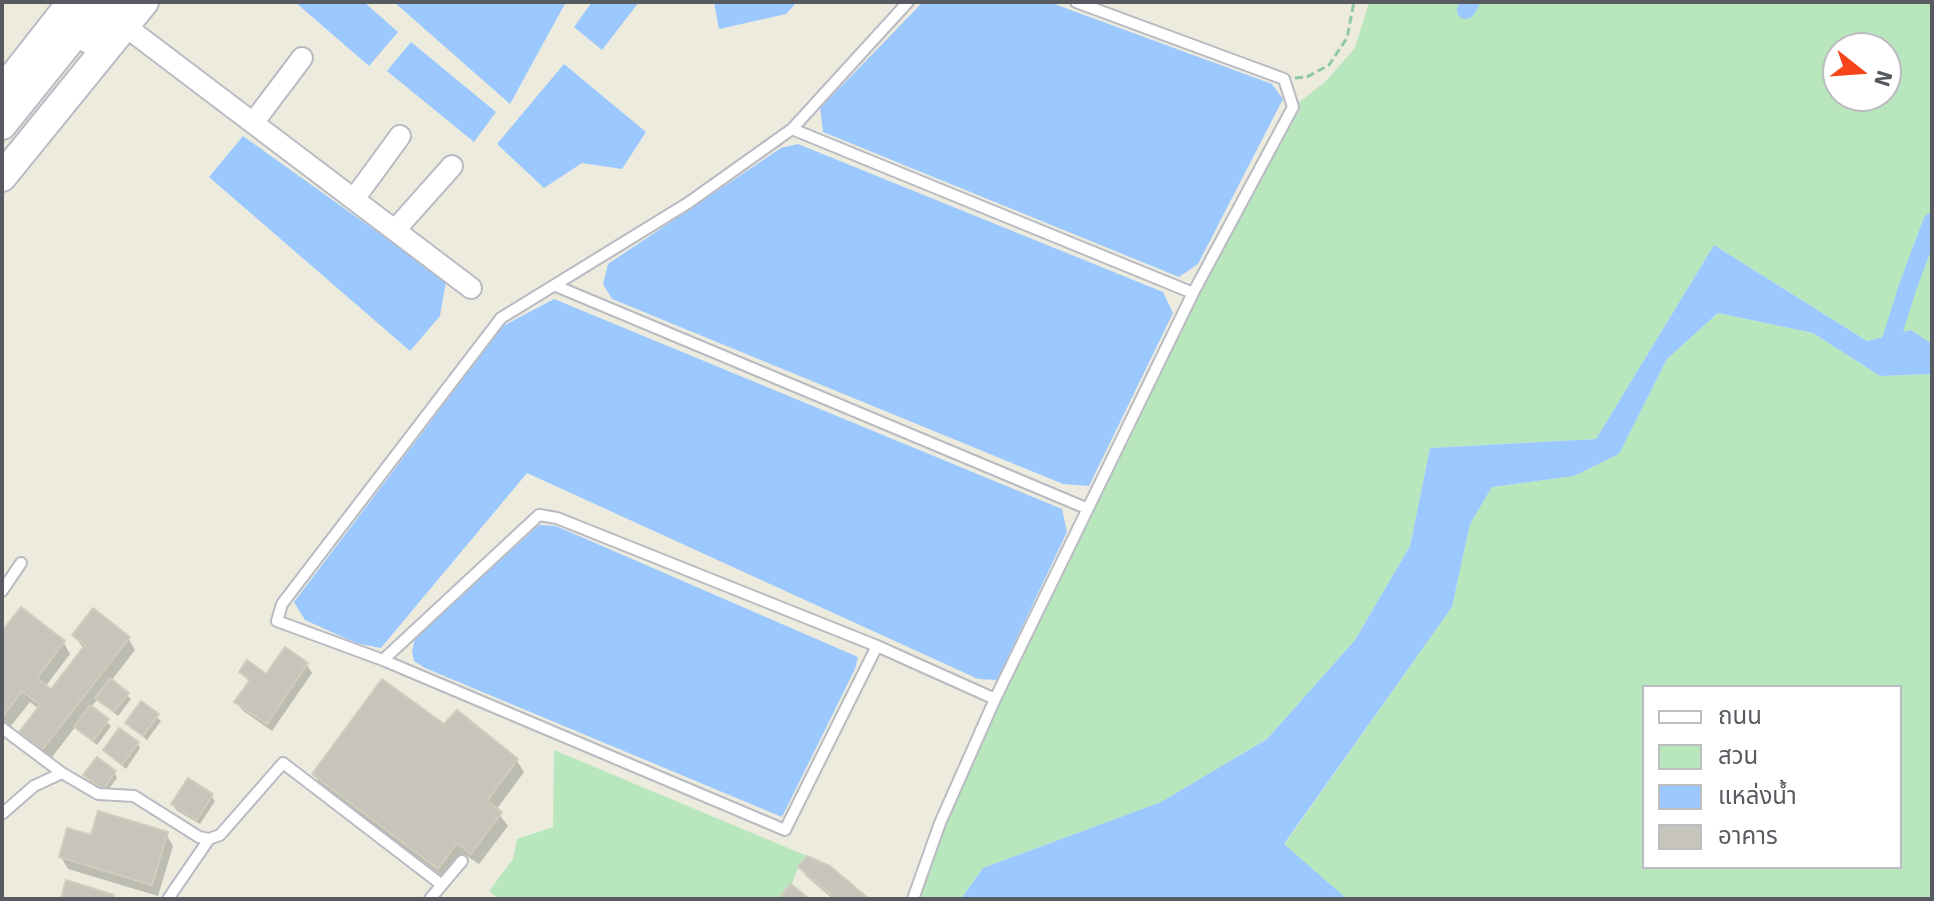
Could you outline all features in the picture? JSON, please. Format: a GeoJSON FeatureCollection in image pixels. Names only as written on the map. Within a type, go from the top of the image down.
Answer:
{"type":"FeatureCollection","features":[{"type":"Feature","properties":{"kind":"main road"},"geometry":{"type":"LineString","coordinates":[[2,91],[72,2]]}},
{"type":"Feature","properties":{"kind":"main road"},"geometry":{"type":"LineString","coordinates":[[2,125],[101,2]]}},
{"type":"Feature","properties":{"kind":"main road"},"geometry":{"type":"LineString","coordinates":[[2,151],[122,14],[144,2]]}},
{"type":"Feature","properties":{"kind":"main road"},"geometry":{"type":"LineString","coordinates":[[2,177],[122,14]]}},
{"type":"Feature","properties":{"kind":"street"},"geometry":{"type":"LineString","coordinates":[[122,14],[253,123],[471,288]]}},
{"type":"Feature","properties":{"kind":"street"},"geometry":{"type":"LineString","coordinates":[[253,123],[302,58]]}},
{"type":"Feature","properties":{"kind":"street"},"geometry":{"type":"LineString","coordinates":[[354,199],[400,136]]}},
{"type":"Feature","properties":{"kind":"street"},"geometry":{"type":"LineString","coordinates":[[395,230],[452,166]]}},
{"type":"Feature","properties":{"kind":"lane"},"geometry":{"type":"LineString","coordinates":[[877,646],[785,830],[383,660],[277,621],[282,604],[501,318],[688,203],[792,129],[908,2]]}},
{"type":"Feature","properties":{"kind":"lane"},"geometry":{"type":"LineString","coordinates":[[913,899],[940,823],[1086,508],[1193,293],[1293,107],[1284,79],[1076,2]]}},
{"type":"Feature","properties":{"kind":"lane"},"geometry":{"type":"LineString","coordinates":[[792,129],[1193,293]]}},
{"type":"Feature","properties":{"kind":"lane"},"geometry":{"type":"LineString","coordinates":[[556,286],[1086,508]]}},
{"type":"Feature","properties":{"kind":"lane"},"geometry":{"type":"LineString","coordinates":[[383,660],[539,515],[557,518],[877,646],[995,699]]}},
{"type":"Feature","properties":{"kind":"lane"},"geometry":{"type":"LineString","coordinates":[[2,591],[21,563]]}},
{"type":"Feature","properties":{"kind":"lane"},"geometry":{"type":"LineString","coordinates":[[2,728],[62,773],[98,794],[134,796],[199,837],[209,839],[220,835],[283,763],[442,885]]}},
{"type":"Feature","properties":{"kind":"lane"},"geometry":{"type":"LineString","coordinates":[[2,814],[34,786],[62,773]]}},
{"type":"Feature","properties":{"kind":"lane"},"geometry":{"type":"LineString","coordinates":[[168,899],[209,839]]}},
{"type":"Feature","properties":{"kind":"lane"},"geometry":{"type":"LineString","coordinates":[[430,899],[462,861]]}},
{"type":"Feature","properties":{"kind":"path"},"geometry":{"type":"LineString","coordinates":[[1284,79],[1307,77],[1329,65],[1347,38],[1354,2]]}},
{"type":"Feature","properties":{"kind":"green space"},"geometry":{"type":"Polygon","coordinates":[[[1369,2],[1932,2],[1932,344],[1911,330],[1867,341],[1714,245],[1596,439],[1430,448],[1410,546],[1355,640],[1267,739],[1161,802],[983,868],[961,899],[913,899],[940,823],[1086,508],[1293,107],[1325,82],[1355,48],[1369,2]]]}},
{"type":"Feature","properties":{"kind":"green space"},"geometry":{"type":"Polygon","coordinates":[[[1718,313],[1813,333],[1880,376],[1932,374],[1932,899],[1347,899],[1284,845],[1452,607],[1470,524],[1492,487],[1574,476],[1619,454],[1667,359],[1718,313]]]}},
{"type":"Feature","properties":{"kind":"green space"},"geometry":{"type":"Polygon","coordinates":[[[554,750],[807,856],[798,867],[792,884],[809,899],[498,899],[489,891],[513,859],[517,839],[553,827],[554,750]]]}},
{"type":"Feature","properties":{"kind":"water"},"geometry":{"type":"Polygon","coordinates":[[[295,2],[364,2],[398,32],[369,66],[295,2]]]}},
{"type":"Feature","properties":{"kind":"water"},"geometry":{"type":"Polygon","coordinates":[[[394,2],[566,2],[510,104],[394,2]]]}},
{"type":"Feature","properties":{"kind":"water"},"geometry":{"type":"Polygon","coordinates":[[[592,2],[639,2],[602,50],[574,27],[592,2]]]}},
{"type":"Feature","properties":{"kind":"water"},"geometry":{"type":"Polygon","coordinates":[[[714,2],[797,2],[786,14],[719,29],[714,2]]]}},
{"type":"Feature","properties":{"kind":"water"},"geometry":{"type":"Polygon","coordinates":[[[923,2],[1049,2],[1272,84],[1283,99],[1198,264],[1179,277],[823,132],[820,108],[923,2]]]}},
{"type":"Feature","properties":{"kind":"water"},"geometry":{"type":"Polygon","coordinates":[[[411,42],[496,112],[474,142],[387,71],[411,42]]]}},
{"type":"Feature","properties":{"kind":"water"},"geometry":{"type":"Polygon","coordinates":[[[564,64],[646,132],[622,169],[582,163],[544,188],[497,144],[564,64]]]}},
{"type":"Feature","properties":{"kind":"water"},"geometry":{"type":"Polygon","coordinates":[[[243,136],[446,281],[440,316],[410,351],[209,177],[243,136]]]}},
{"type":"Feature","properties":{"kind":"water"},"geometry":{"type":"Polygon","coordinates":[[[798,144],[1163,292],[1173,313],[1089,486],[1063,484],[612,299],[603,284],[608,264],[781,148],[798,144]]]}},
{"type":"Feature","properties":{"kind":"water"},"geometry":{"type":"Polygon","coordinates":[[[1714,245],[1867,341],[1911,330],[1932,344],[1932,374],[1880,376],[1813,333],[1718,313],[1667,359],[1619,454],[1574,476],[1492,487],[1470,524],[1452,607],[1284,844],[1347,899],[961,899],[983,868],[1161,802],[1267,739],[1355,640],[1410,546],[1430,448],[1596,439],[1714,245]]]}},
{"type":"Feature","properties":{"kind":"water"},"geometry":{"type":"Polygon","coordinates":[[[554,299],[1062,509],[1067,532],[997,680],[978,679],[527,473],[381,648],[356,643],[305,620],[294,602],[503,326],[554,299]]]}},
{"type":"Feature","properties":{"kind":"water"},"geometry":{"type":"Polygon","coordinates":[[[539,525],[556,526],[858,657],[855,669],[782,817],[414,661],[412,651],[415,638],[539,525]]]}},
{"type":"Feature","properties":{"kind":"building"},"geometry":{"type":"Polygon","coordinates":[[[21,607],[65,641],[37,678],[51,689],[85,645],[72,635],[93,608],[130,637],[42,750],[19,732],[40,705],[22,691],[2,717],[2,631],[21,607]]]}},
{"type":"Feature","properties":{"kind":"building"},"geometry":{"type":"Polygon","coordinates":[[[285,647],[308,663],[267,724],[234,702],[250,680],[239,672],[247,660],[266,674],[285,647]]]}},
{"type":"Feature","properties":{"kind":"building"},"geometry":{"type":"Polygon","coordinates":[[[110,678],[129,693],[114,712],[95,698],[110,678]]]}},
{"type":"Feature","properties":{"kind":"building"},"geometry":{"type":"Polygon","coordinates":[[[382,679],[444,724],[457,710],[518,759],[487,801],[502,812],[471,854],[457,843],[438,869],[312,774],[382,679]]]}},
{"type":"Feature","properties":{"kind":"building"},"geometry":{"type":"Polygon","coordinates":[[[141,701],[159,714],[143,736],[125,723],[141,701]]]}},
{"type":"Feature","properties":{"kind":"building"},"geometry":{"type":"Polygon","coordinates":[[[90,705],[109,719],[93,741],[74,727],[90,705]]]}},
{"type":"Feature","properties":{"kind":"building"},"geometry":{"type":"Polygon","coordinates":[[[119,728],[139,742],[122,765],[103,750],[119,728]]]}},
{"type":"Feature","properties":{"kind":"building"},"geometry":{"type":"Polygon","coordinates":[[[97,757],[116,771],[103,789],[83,775],[97,757]]]}},
{"type":"Feature","properties":{"kind":"building"},"geometry":{"type":"Polygon","coordinates":[[[188,778],[213,794],[197,820],[171,804],[188,778]]]}},
{"type":"Feature","properties":{"kind":"building"},"geometry":{"type":"Polygon","coordinates":[[[98,811],[168,832],[152,885],[59,857],[67,828],[91,835],[98,811]]]}},
{"type":"Feature","properties":{"kind":"building"},"geometry":{"type":"Polygon","coordinates":[[[807,856],[830,866],[869,899],[836,899],[798,867],[807,856]]]}},
{"type":"Feature","properties":{"kind":"building"},"geometry":{"type":"Polygon","coordinates":[[[66,880],[114,895],[113,899],[61,899],[66,880]]]}},
{"type":"Feature","properties":{"kind":"building"},"geometry":{"type":"Polygon","coordinates":[[[791,884],[809,899],[778,899],[791,884]]]}},
{"type":"Feature","properties":{"kind":"waterway"},"geometry":{"type":"LineString","coordinates":[[1466,10],[1471,2]]}},
{"type":"Feature","properties":{"kind":"waterway"},"geometry":{"type":"LineString","coordinates":[[1886,356],[1932,222]]}}]}
